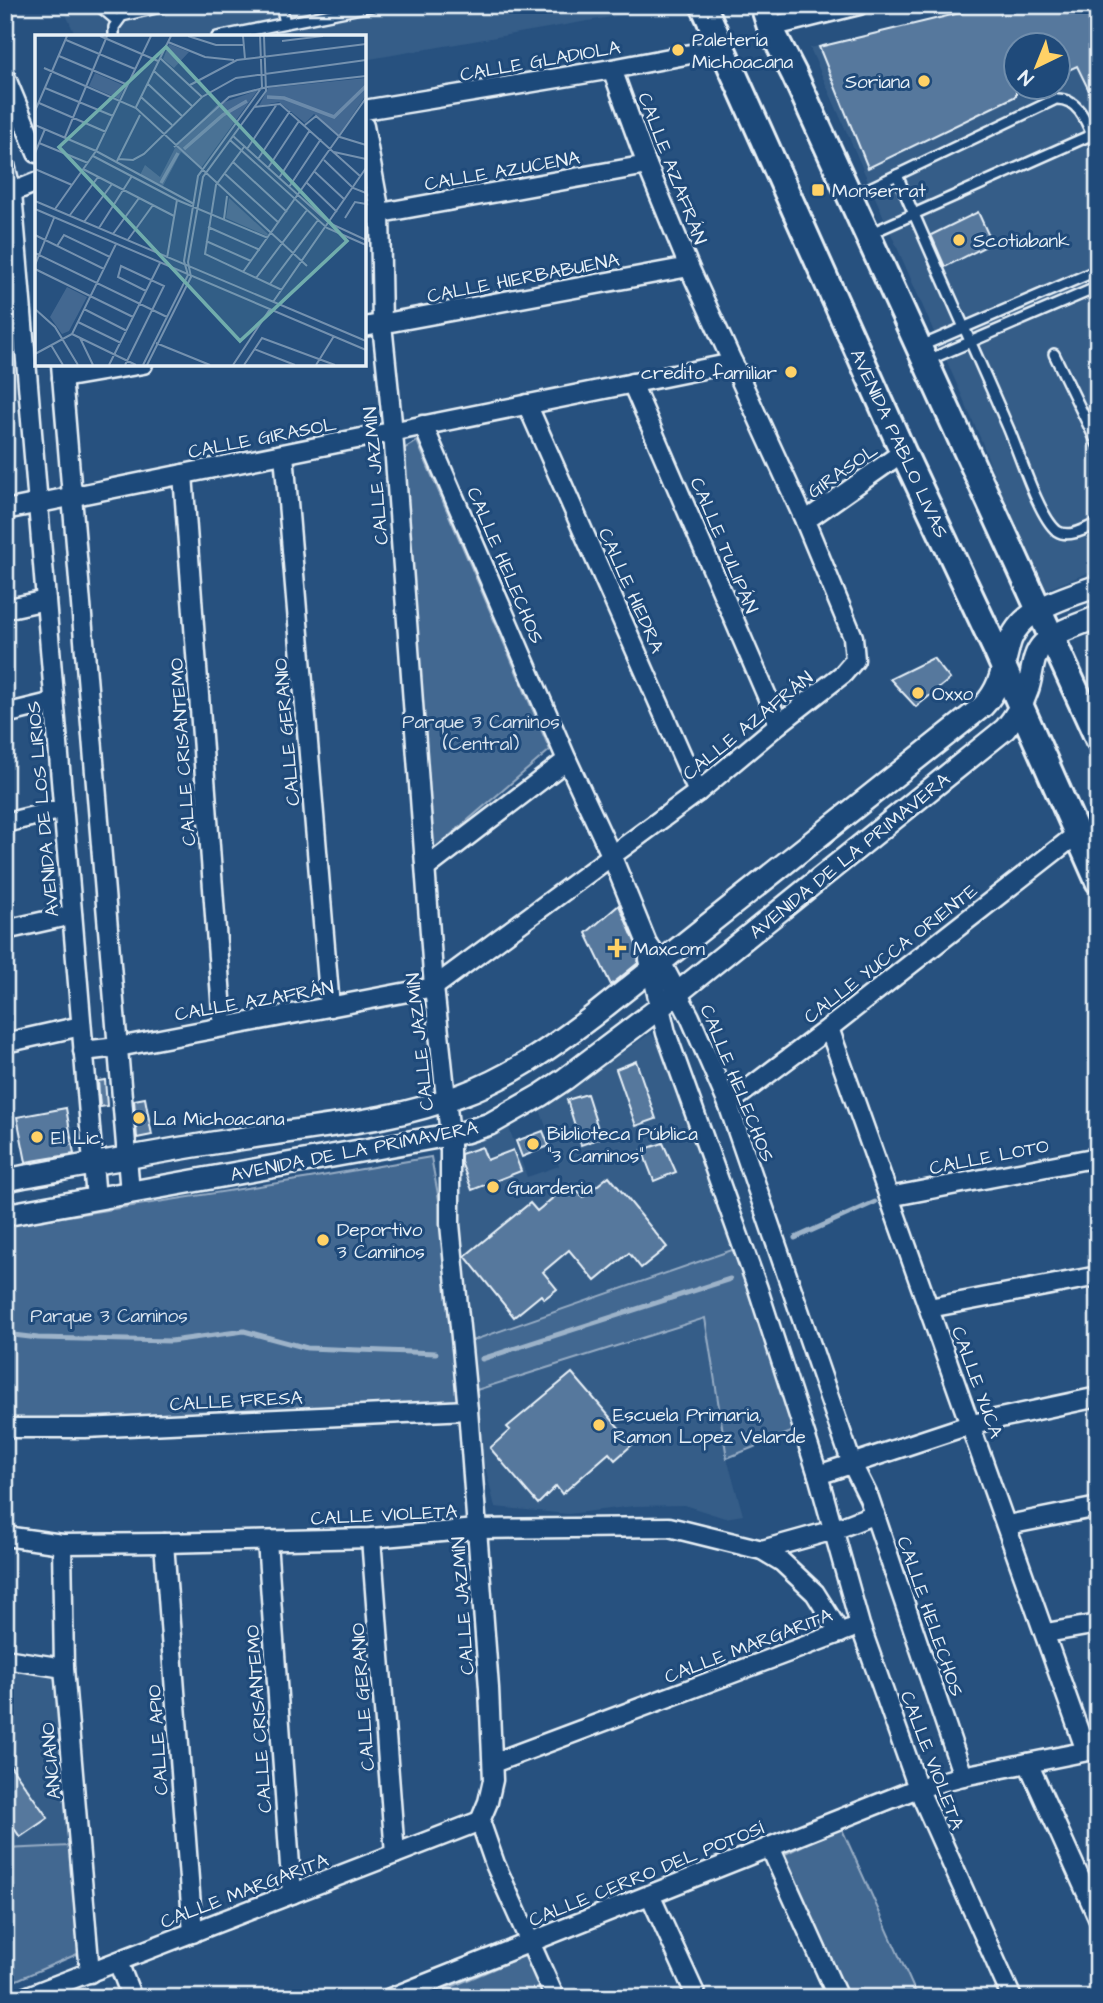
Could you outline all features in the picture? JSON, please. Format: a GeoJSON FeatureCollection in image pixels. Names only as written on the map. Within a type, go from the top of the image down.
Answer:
{"type":"FeatureCollection","features":[{"type":"Feature","properties":{"kind":"main road","name":"AVENIDA PABLO LIVAS"},"geometry":{"type":"LineString","coordinates":[[703,5],[903,452],[1021,705],[1098,881]]}},
{"type":"Feature","properties":{"kind":"main road"},"geometry":{"type":"LineString","coordinates":[[767,16],[1098,738]]}},
{"type":"Feature","properties":{"kind":"street"},"geometry":{"type":"LineString","coordinates":[[767,16],[859,5]]}},
{"type":"Feature","properties":{"kind":"street","name":"CALLE GLADIOLA"},"geometry":{"type":"LineString","coordinates":[[366,110],[722,48]]}},
{"type":"Feature","properties":{"kind":"street","name":"CALLE AZAFRÁN"},"geometry":{"type":"LineString","coordinates":[[83,1051],[118,1047],[434,987],[698,792],[844,674],[855,660],[853,637],[805,521],[689,267],[647,165],[612,69]]}},
{"type":"Feature","properties":{"kind":"street"},"geometry":{"type":"LineString","coordinates":[[5,76],[35,148]]}},
{"type":"Feature","properties":{"kind":"street","name":"CALLE JAZMÍN"},"geometry":{"type":"LineString","coordinates":[[366,148],[393,432],[434,987],[450,1135],[450,1224],[468,1410],[493,1763],[494,1780],[480,1821]]}},
{"type":"Feature","properties":{"kind":"street","name":"CALLE AZUCENA"},"geometry":{"type":"LineString","coordinates":[[372,215],[647,165]]}},
{"type":"Feature","properties":{"kind":"street","name":"AVENIDA DE LOS LIRIOS"},"geometry":{"type":"LineString","coordinates":[[5,166],[38,503],[96,1199]]}},
{"type":"Feature","properties":{"kind":"street"},"geometry":{"type":"LineString","coordinates":[[9,194],[35,183]]}},
{"type":"Feature","properties":{"kind":"street","name":"CALLE HIERBABUENA"},"geometry":{"type":"LineString","coordinates":[[366,327],[689,267]]}},
{"type":"Feature","properties":{"kind":"street","name":"CALLE GIRASOL"},"geometry":{"type":"LineString","coordinates":[[5,510],[733,363]]}},
{"type":"Feature","properties":{"kind":"street"},"geometry":{"type":"LineString","coordinates":[[120,366],[61,371],[130,1192]]}},
{"type":"Feature","properties":{"kind":"street","name":"CALLE TULIPÁN"},"geometry":{"type":"LineString","coordinates":[[632,383],[779,724]]}},
{"type":"Feature","properties":{"kind":"street","name":"CALLE HIEDRA"},"geometry":{"type":"LineString","coordinates":[[527,404],[698,792]]}},
{"type":"Feature","properties":{"kind":"street","name":"CALLE HELECHOS"},"geometry":{"type":"LineString","coordinates":[[423,425],[566,760],[612,858],[656,966],[677,993],[690,1017],[728,1104],[852,1464],[875,1514],[962,1776]]}},
{"type":"Feature","properties":{"kind":"street","name":"GIRASOL"},"geometry":{"type":"LineString","coordinates":[[805,521],[903,452]]}},
{"type":"Feature","properties":{"kind":"street","name":"CALLE GERANIO"},"geometry":{"type":"LineString","coordinates":[[284,454],[330,1007]]}},
{"type":"Feature","properties":{"kind":"street","name":"CALLE CRISANTEMO"},"geometry":{"type":"LineString","coordinates":[[183,474],[223,1026]]}},
{"type":"Feature","properties":{"kind":"street","name":"AVENIDA DE LA PRIMAVERA"},"geometry":{"type":"LineString","coordinates":[[5,1180],[127,1157],[355,1122],[446,1101],[507,1074],[549,1050],[983,706],[993,696],[1013,635],[1026,620],[1040,610],[1098,586]]}},
{"type":"Feature","properties":{"kind":"street"},"geometry":{"type":"LineString","coordinates":[[5,609],[46,600]]}},
{"type":"Feature","properties":{"kind":"street"},"geometry":{"type":"LineString","coordinates":[[1052,637],[1098,617]]}},
{"type":"Feature","properties":{"kind":"street","name":"AVENIDA DE LA PRIMAVERA"},"geometry":{"type":"LineString","coordinates":[[5,1215],[450,1135],[490,1124],[541,1095],[659,1008],[1005,729],[1021,705],[1038,651],[1052,637]]}},
{"type":"Feature","properties":{"kind":"street"},"geometry":{"type":"LineString","coordinates":[[5,714],[54,702]]}},
{"type":"Feature","properties":{"kind":"street"},"geometry":{"type":"LineString","coordinates":[[426,868],[566,760]]}},
{"type":"Feature","properties":{"kind":"street"},"geometry":{"type":"LineString","coordinates":[[5,823],[63,809]]}},
{"type":"Feature","properties":{"kind":"street","name":"CALLE YUCCA ORIENTE"},"geometry":{"type":"LineString","coordinates":[[728,1104],[1077,834]]}},
{"type":"Feature","properties":{"kind":"street"},"geometry":{"type":"LineString","coordinates":[[5,930],[72,915]]}},
{"type":"Feature","properties":{"kind":"street","name":"CALLE VIOLETA"},"geometry":{"type":"LineString","coordinates":[[656,966],[659,1008],[709,1157],[746,1254],[818,1475],[860,1625],[918,1788],[1012,1998]]}},
{"type":"Feature","properties":{"kind":"street"},"geometry":{"type":"LineString","coordinates":[[5,1043],[81,1026]]}},
{"type":"Feature","properties":{"kind":"street","name":"CALLE YUCA"},"geometry":{"type":"LineString","coordinates":[[829,1028],[1046,1633],[1092,1750]]}},
{"type":"Feature","properties":{"kind":"street","name":"CALLE LOTO"},"geometry":{"type":"LineString","coordinates":[[889,1197],[1098,1157]]}},
{"type":"Feature","properties":{"kind":"street"},"geometry":{"type":"LineString","coordinates":[[929,1308],[1098,1276]]}},
{"type":"Feature","properties":{"kind":"street"},"geometry":{"type":"LineString","coordinates":[[818,1475],[972,1424],[1098,1397]]}},
{"type":"Feature","properties":{"kind":"street","name":"CALLE FRESA"},"geometry":{"type":"LineString","coordinates":[[5,1428],[98,1427],[468,1410]]}},
{"type":"Feature","properties":{"kind":"street"},"geometry":{"type":"LineString","coordinates":[[1008,1525],[1098,1507]]}},
{"type":"Feature","properties":{"kind":"street","name":"CALLE VIOLETA"},"geometry":{"type":"LineString","coordinates":[[762,1550],[834,1530],[875,1514]]}},
{"type":"Feature","properties":{"kind":"street","name":"CALLE VIOLETA"},"geometry":{"type":"LineString","coordinates":[[5,1536],[62,1544],[164,1543],[371,1538],[477,1529],[669,1527],[762,1550],[782,1562],[815,1593],[840,1633]]}},
{"type":"Feature","properties":{"kind":"street","name":"CALLE GERANIO"},"geometry":{"type":"LineString","coordinates":[[371,1538],[395,1854]]}},
{"type":"Feature","properties":{"kind":"street","name":"CALLE CRISANTEMO"},"geometry":{"type":"LineString","coordinates":[[267,1541],[292,1894]]}},
{"type":"Feature","properties":{"kind":"street","name":"CALLE APIO"},"geometry":{"type":"LineString","coordinates":[[164,1543],[193,1933]]}},
{"type":"Feature","properties":{"kind":"street","name":"ANCIANO"},"geometry":{"type":"LineString","coordinates":[[62,1544],[64,1668],[90,1973]]}},
{"type":"Feature","properties":{"kind":"street"},"geometry":{"type":"LineString","coordinates":[[1046,1633],[1098,1624]]}},
{"type":"Feature","properties":{"kind":"street","name":"CALLE MARGARITA"},"geometry":{"type":"LineString","coordinates":[[493,1763],[860,1625]]}},
{"type":"Feature","properties":{"kind":"street"},"geometry":{"type":"LineString","coordinates":[[5,1659],[64,1668]]}},
{"type":"Feature","properties":{"kind":"street","name":"CALLE CERRO DEL POTOSÍ"},"geometry":{"type":"LineString","coordinates":[[390,1998],[410,1994],[530,1942],[918,1788],[962,1776],[1092,1750]]}},
{"type":"Feature","properties":{"kind":"street"},"geometry":{"type":"LineString","coordinates":[[1028,1763],[1098,1918]]}},
{"type":"Feature","properties":{"kind":"street"},"geometry":{"type":"LineString","coordinates":[[480,1821],[495,1864],[555,1998]]}},
{"type":"Feature","properties":{"kind":"street","name":"CALLE MARGARITA"},"geometry":{"type":"LineString","coordinates":[[23,1998],[480,1821]]}},
{"type":"Feature","properties":{"kind":"street"},"geometry":{"type":"LineString","coordinates":[[770,1847],[838,1998]]}},
{"type":"Feature","properties":{"kind":"street"},"geometry":{"type":"LineString","coordinates":[[650,1895],[697,1998]]}},
{"type":"Feature","properties":{"kind":"street"},"geometry":{"type":"LineString","coordinates":[[118,1962],[132,1998]]}},
{"type":"Feature","properties":{"kind":"lane"},"geometry":{"type":"LineString","coordinates":[[98,5],[117,21]]}},
{"type":"Feature","properties":{"kind":"lane"},"geometry":{"type":"LineString","coordinates":[[114,35],[117,21],[129,13],[169,5]]}},
{"type":"Feature","properties":{"kind":"lane"},"geometry":{"type":"LineString","coordinates":[[281,5],[285,23]]}},
{"type":"Feature","properties":{"kind":"lane"},"geometry":{"type":"LineString","coordinates":[[227,35],[376,5]]}},
{"type":"Feature","properties":{"kind":"lane"},"geometry":{"type":"LineString","coordinates":[[850,197],[1056,99],[1065,99],[1076,106],[1098,149]]}},
{"type":"Feature","properties":{"kind":"lane"},"geometry":{"type":"LineString","coordinates":[[868,234],[1091,135]]}},
{"type":"Feature","properties":{"kind":"lane"},"geometry":{"type":"LineString","coordinates":[[897,175],[1007,423],[1043,512],[1058,531],[1064,533],[1080,531],[1098,523]]}},
{"type":"Feature","properties":{"kind":"lane"},"geometry":{"type":"LineString","coordinates":[[921,355],[963,328],[1098,270]]}},
{"type":"Feature","properties":{"kind":"lane"},"geometry":{"type":"LineString","coordinates":[[921,355],[969,341],[1098,287]]}},
{"type":"Feature","properties":{"kind":"lane"},"geometry":{"type":"LineString","coordinates":[[1008,309],[1014,323]]}},
{"type":"Feature","properties":{"kind":"lane"},"geometry":{"type":"LineString","coordinates":[[1054,354],[1098,445]]}},
{"type":"Feature","properties":{"kind":"shaded area"},"geometry":{"type":"Polygon","coordinates":[[[62,5],[680,5],[366,60],[366,35],[75,35],[62,5]]]}},
{"type":"Feature","properties":{"kind":"shaded area"},"geometry":{"type":"Polygon","coordinates":[[[1005,5],[1098,5],[1098,569],[1037,593],[982,442],[810,48],[1005,5]]]}},
{"type":"Feature","properties":{"kind":"shaded area"},"geometry":{"type":"Polygon","coordinates":[[[651,1033],[660,1047],[735,1249],[457,1347],[455,1157],[469,1144],[509,1128],[527,1177],[559,1166],[540,1109],[651,1033]]]}},
{"type":"Feature","properties":{"kind":"shaded area","name":"Escuela Primaria, Ramon Lopez Velarde"},"geometry":{"type":"Polygon","coordinates":[[[705,1318],[727,1458],[743,1515],[725,1518],[684,1505],[634,1506],[568,1514],[495,1507],[467,1393],[705,1318]]]}},
{"type":"Feature","properties":{"kind":"shaded area"},"geometry":{"type":"Polygon","coordinates":[[[5,1670],[53,1677],[70,1846],[5,1849],[5,1670]]]}},
{"type":"Feature","properties":{"kind":"green space","name":"Parque 3 Caminos (Central)"},"geometry":{"type":"Polygon","coordinates":[[[417,441],[550,750],[434,849],[402,450],[417,441]]]}},
{"type":"Feature","properties":{"kind":"green space","name":"Parque 3 Caminos"},"geometry":{"type":"Polygon","coordinates":[[[431,1157],[442,1216],[457,1346],[735,1249],[801,1428],[727,1458],[705,1318],[467,1393],[457,1351],[458,1405],[21,1422],[5,1419],[5,1226],[431,1157]]]}},
{"type":"Feature","properties":{"kind":"green space"},"geometry":{"type":"Polygon","coordinates":[[[841,1827],[918,1998],[847,1998],[783,1855],[841,1827]]]}},
{"type":"Feature","properties":{"kind":"green space"},"geometry":{"type":"Polygon","coordinates":[[[70,1846],[82,1952],[5,1985],[5,1849],[70,1846]]]}},
{"type":"Feature","properties":{"kind":"green space"},"geometry":{"type":"Polygon","coordinates":[[[526,1955],[545,1998],[430,1996],[526,1955]]]}},
{"type":"Feature","properties":{"kind":"building","name":"Soriana"},"geometry":{"type":"Polygon","coordinates":[[[993,5],[1098,5],[1098,109],[1077,66],[1072,68],[1072,32],[1002,32],[1004,102],[868,168],[819,47],[993,5]]]}},
{"type":"Feature","properties":{"kind":"building","name":"Scotiabank"},"geometry":{"type":"Polygon","coordinates":[[[978,212],[992,243],[945,267],[931,235],[978,212]]]}},
{"type":"Feature","properties":{"kind":"building","name":"Oxxo"},"geometry":{"type":"Polygon","coordinates":[[[933,658],[950,679],[916,707],[890,679],[933,658]]]}},
{"type":"Feature","properties":{"kind":"building","name":"Maxcom"},"geometry":{"type":"Polygon","coordinates":[[[619,905],[640,953],[638,963],[611,985],[586,933],[619,905]]]}},
{"type":"Feature","properties":{"kind":"building"},"geometry":{"type":"Polygon","coordinates":[[[636,1061],[656,1119],[636,1126],[616,1069],[636,1061]]]}},
{"type":"Feature","properties":{"kind":"building"},"geometry":{"type":"Polygon","coordinates":[[[105,1080],[107,1106],[100,1107],[98,1081],[105,1080]]]}},
{"type":"Feature","properties":{"kind":"building"},"geometry":{"type":"Polygon","coordinates":[[[587,1094],[601,1138],[581,1145],[567,1100],[587,1094]]]}},
{"type":"Feature","properties":{"kind":"building","name":"La Michoacana"},"geometry":{"type":"Polygon","coordinates":[[[145,1098],[152,1135],[137,1138],[134,1100],[145,1098]]]}},
{"type":"Feature","properties":{"kind":"building","name":"El Lic."},"geometry":{"type":"Polygon","coordinates":[[[66,1108],[74,1154],[26,1162],[17,1117],[66,1108]]]}},
{"type":"Feature","properties":{"kind":"building","name":"Biblioteca Pública \"3 Caminos\""},"geometry":{"type":"Polygon","coordinates":[[[543,1131],[549,1146],[522,1157],[516,1141],[543,1131]]]}},
{"type":"Feature","properties":{"kind":"building"},"geometry":{"type":"Polygon","coordinates":[[[663,1143],[676,1172],[654,1181],[642,1150],[663,1143]]]}},
{"type":"Feature","properties":{"kind":"building"},"geometry":{"type":"Polygon","coordinates":[[[482,1147],[487,1160],[513,1150],[521,1171],[472,1190],[461,1162],[461,1154],[482,1147]]]}},
{"type":"Feature","properties":{"kind":"building"},"geometry":{"type":"Polygon","coordinates":[[[609,1176],[667,1247],[641,1268],[629,1253],[595,1281],[569,1250],[543,1272],[557,1289],[544,1299],[541,1295],[514,1317],[465,1256],[530,1203],[537,1211],[571,1183],[583,1197],[609,1176]]]}},
{"type":"Feature","properties":{"kind":"building"},"geometry":{"type":"Polygon","coordinates":[[[572,1373],[633,1444],[615,1460],[609,1453],[562,1494],[556,1486],[538,1504],[490,1448],[510,1430],[507,1427],[572,1373]]]}},
{"type":"Feature","properties":{"kind":"building"},"geometry":{"type":"Polygon","coordinates":[[[5,1758],[48,1818],[20,1837],[5,1815],[5,1758]]]}},
{"type":"Feature","properties":{"kind":"waterway"},"geometry":{"type":"LineString","coordinates":[[795,1238],[875,1202]]}},
{"type":"Feature","properties":{"kind":"waterway"},"geometry":{"type":"LineString","coordinates":[[482,1359],[730,1279]]}},
{"type":"Feature","properties":{"kind":"waterway"},"geometry":{"type":"LineString","coordinates":[[5,1334],[38,1338],[171,1341],[244,1331],[307,1348],[436,1353]]}},
{"type":"Feature","properties":{"kind":"place","name":"Paletería Michoacana"},"geometry":{"type":"Point","coordinates":[678,50]}},
{"type":"Feature","properties":{"kind":"place","name":"Soriana"},"geometry":{"type":"Point","coordinates":[924,81]}},
{"type":"Feature","properties":{"kind":"place","name":"Monserrat"},"geometry":{"type":"Point","coordinates":[818,190]}},
{"type":"Feature","properties":{"kind":"place","name":"Scotiabank"},"geometry":{"type":"Point","coordinates":[959,240]}},
{"type":"Feature","properties":{"kind":"place","name":"credito familiar"},"geometry":{"type":"Point","coordinates":[791,372]}},
{"type":"Feature","properties":{"kind":"place","name":"Oxxo"},"geometry":{"type":"Point","coordinates":[918,693]}},
{"type":"Feature","properties":{"kind":"place","name":"Maxcom"},"geometry":{"type":"Point","coordinates":[617,948]}},
{"type":"Feature","properties":{"kind":"place","name":"La Michoacana"},"geometry":{"type":"Point","coordinates":[139,1118]}},
{"type":"Feature","properties":{"kind":"place","name":"El Lic."},"geometry":{"type":"Point","coordinates":[37,1137]}},
{"type":"Feature","properties":{"kind":"place","name":"Biblioteca Pública \"3 Caminos\""},"geometry":{"type":"Point","coordinates":[533,1144]}},
{"type":"Feature","properties":{"kind":"place","name":"Guarderia"},"geometry":{"type":"Point","coordinates":[493,1187]}},
{"type":"Feature","properties":{"kind":"place","name":"Deportivo 3 Caminos"},"geometry":{"type":"Point","coordinates":[323,1240]}},
{"type":"Feature","properties":{"kind":"place","name":"Escuela Primaria, Ramon Lopez Velarde"},"geometry":{"type":"Point","coordinates":[599,1425]}}]}
